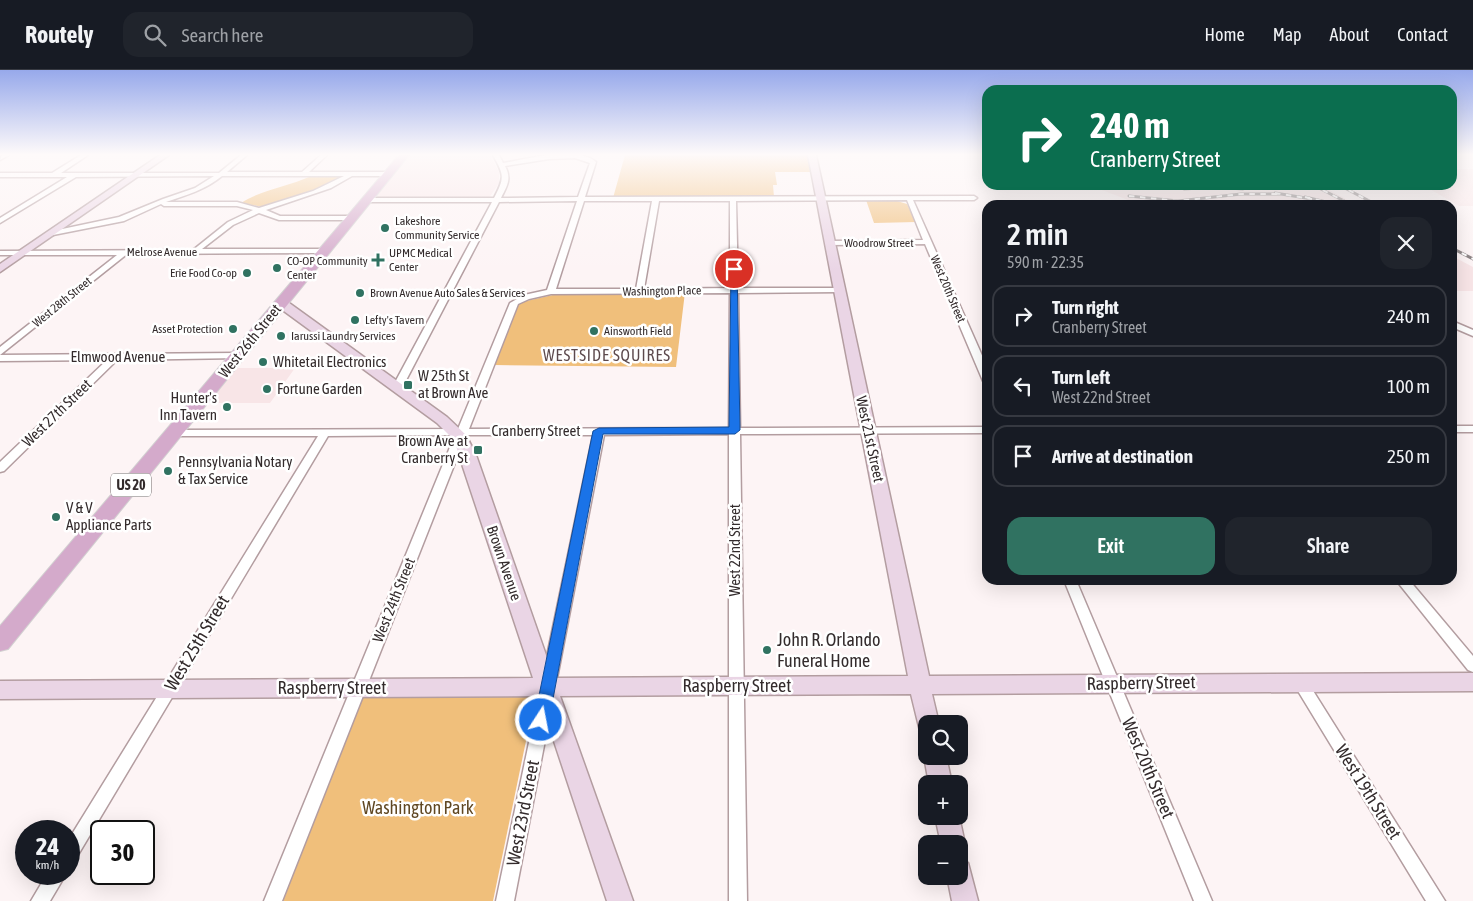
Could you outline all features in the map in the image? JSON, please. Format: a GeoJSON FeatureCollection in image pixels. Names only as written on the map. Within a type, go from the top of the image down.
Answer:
{"type":"FeatureCollection","features":[{"type":"Feature","properties":{"kind":"main road","name":"West 26th Street"},"geometry":{"type":"LineString","coordinates":[[0,642],[371,194]]}},
{"type":"Feature","properties":{"kind":"street"},"geometry":{"type":"LineString","coordinates":[[0,221],[44,194]]}},
{"type":"Feature","properties":{"kind":"street"},"geometry":{"type":"LineString","coordinates":[[0,269],[109,194]]}},
{"type":"Feature","properties":{"kind":"street"},"geometry":{"type":"LineString","coordinates":[[51,234],[121,219],[184,194]]}},
{"type":"Feature","properties":{"kind":"street"},"geometry":{"type":"LineString","coordinates":[[195,252],[228,224],[259,210],[308,194]]}},
{"type":"Feature","properties":{"kind":"street"},"geometry":{"type":"LineString","coordinates":[[398,388],[500,194]]}},
{"type":"Feature","properties":{"kind":"street"},"geometry":{"type":"LineString","coordinates":[[551,292],[584,194]]}},
{"type":"Feature","properties":{"kind":"street","name":"West 21st Street"},"geometry":{"type":"LineString","coordinates":[[820,194],[926,715]]}},
{"type":"Feature","properties":{"kind":"street","name":"West 20th Street"},"geometry":{"type":"LineString","coordinates":[[908,198],[982,367]]}},
{"type":"Feature","properties":{"kind":"street"},"geometry":{"type":"LineString","coordinates":[[366,200],[974,198]]}},
{"type":"Feature","properties":{"kind":"street"},"geometry":{"type":"LineString","coordinates":[[640,291],[656,199]]}},
{"type":"Feature","properties":{"kind":"street","name":"West 22nd Street"},"geometry":{"type":"LineString","coordinates":[[733,199],[738,901]]}},
{"type":"Feature","properties":{"kind":"street"},"geometry":{"type":"LineString","coordinates":[[155,204],[237,204],[279,218],[351,218]]}},
{"type":"Feature","properties":{"kind":"street","name":"Woodrow Street"},"geometry":{"type":"LineString","coordinates":[[830,243],[928,242]]}},
{"type":"Feature","properties":{"kind":"street","name":"West 28th Street"},"geometry":{"type":"LineString","coordinates":[[0,352],[124,252]]}},
{"type":"Feature","properties":{"kind":"street","name":"Melrose Avenue"},"geometry":{"type":"LineString","coordinates":[[0,253],[323,252]]}},
{"type":"Feature","properties":{"kind":"street","name":"Washington Place"},"geometry":{"type":"LineString","coordinates":[[517,300],[551,292],[839,290]]}},
{"type":"Feature","properties":{"kind":"street","name":"West 24th Street"},"geometry":{"type":"LineString","coordinates":[[273,901],[459,433],[512,306],[517,300]]}},
{"type":"Feature","properties":{"kind":"street","name":"Brown Avenue"},"geometry":{"type":"LineString","coordinates":[[280,303],[459,433],[548,687],[620,901]]}},
{"type":"Feature","properties":{"kind":"street"},"geometry":{"type":"LineString","coordinates":[[1457,325],[1473,333]]}},
{"type":"Feature","properties":{"kind":"street","name":"Elmwood Avenue"},"geometry":{"type":"LineString","coordinates":[[0,358],[237,356]]}},
{"type":"Feature","properties":{"kind":"street","name":"West 27th Street"},"geometry":{"type":"LineString","coordinates":[[0,468],[115,357]]}},
{"type":"Feature","properties":{"kind":"street"},"geometry":{"type":"LineString","coordinates":[[1457,429],[1473,428]]}},
{"type":"Feature","properties":{"kind":"street","name":"Cranberry Street"},"geometry":{"type":"LineString","coordinates":[[174,433],[982,430]]}},
{"type":"Feature","properties":{"kind":"street","name":"West 23rd Street"},"geometry":{"type":"LineString","coordinates":[[505,901],[599,431]]}},
{"type":"Feature","properties":{"kind":"street","name":"West 25th Street"},"geometry":{"type":"LineString","coordinates":[[80,836],[325,432]]}},
{"type":"Feature","properties":{"kind":"street","name":"West 20th Street"},"geometry":{"type":"LineString","coordinates":[[1072,585],[1203,901]]}},
{"type":"Feature","properties":{"kind":"street"},"geometry":{"type":"LineString","coordinates":[[1406,585],[1473,666]]}},
{"type":"Feature","properties":{"kind":"street","name":"West 19th Street"},"geometry":{"type":"LineString","coordinates":[[1300,682],[1436,901]]}},
{"type":"Feature","properties":{"kind":"street","name":"Raspberry Street"},"geometry":{"type":"LineString","coordinates":[[0,690],[1473,682]]}},
{"type":"Feature","properties":{"kind":"street"},"geometry":{"type":"LineString","coordinates":[[40,901],[50,885]]}},
{"type":"Feature","properties":{"kind":"street"},"geometry":{"type":"LineString","coordinates":[[962,885],[965,901]]}},
{"type":"Feature","properties":{"kind":"shaded area"},"geometry":{"type":"Polygon","coordinates":[[[377,194],[492,194],[489,198],[374,198],[377,194]]]}},
{"type":"Feature","properties":{"kind":"shaded area"},"geometry":{"type":"Polygon","coordinates":[[[1112,194],[1336,194],[1348,200],[1128,200],[1112,194]]]}},
{"type":"Feature","properties":{"kind":"shaded area"},"geometry":{"type":"Polygon","coordinates":[[[1438,194],[1473,194],[1473,206],[1459,206],[1457,205],[1457,200],[1449,200],[1438,194]]]}},
{"type":"Feature","properties":{"kind":"shaded area"},"geometry":{"type":"Polygon","coordinates":[[[1457,259],[1473,267],[1473,291],[1457,291],[1457,259]]]}},
{"type":"Feature","properties":{"kind":"shaded area"},"geometry":{"type":"Polygon","coordinates":[[[235,368],[295,368],[270,403],[206,403],[235,368]]]}},
{"type":"Feature","properties":{"kind":"green space"},"geometry":{"type":"Polygon","coordinates":[[[258,194],[302,194],[263,207],[241,203],[258,194]]]}},
{"type":"Feature","properties":{"kind":"green space"},"geometry":{"type":"Polygon","coordinates":[[[614,194],[774,194],[774,197],[613,198],[614,194]]]}},
{"type":"Feature","properties":{"kind":"green space"},"geometry":{"type":"Polygon","coordinates":[[[866,200],[897,201],[907,204],[916,222],[874,223],[866,200]]]}},
{"type":"Feature","properties":{"kind":"green space","name":"Ainsworth Field"},"geometry":{"type":"Polygon","coordinates":[[[685,292],[676,367],[494,365],[517,305],[522,302],[557,294],[685,292]]]}},
{"type":"Feature","properties":{"kind":"green space","name":"Washington Park"},"geometry":{"type":"Polygon","coordinates":[[[530,695],[534,702],[493,901],[283,901],[363,697],[530,695]]]}},
{"type":"Feature","properties":{"kind":"railway"},"geometry":{"type":"LineString","coordinates":[[1187,200],[1241,194],[1281,194]]}},
{"type":"Feature","properties":{"kind":"railway"},"geometry":{"type":"LineString","coordinates":[[1280,194],[1312,199]]}},
{"type":"Feature","properties":{"kind":"railway"},"geometry":{"type":"LineString","coordinates":[[1330,194],[1342,200]]}},
{"type":"Feature","properties":{"kind":"railway"},"geometry":{"type":"LineString","coordinates":[[1356,194],[1368,200]]}},
{"type":"Feature","properties":{"kind":"railway"},"geometry":{"type":"LineString","coordinates":[[1129,196],[1168,200]]}},
{"type":"Feature","properties":{"kind":"railway"},"geometry":{"type":"LineString","coordinates":[[1305,197],[1318,200]]}},
{"type":"Feature","properties":{"kind":"railway"},"geometry":{"type":"LineString","coordinates":[[1457,251],[1473,259]]}},
{"type":"Feature","properties":{"kind":"place","name":"Lakeshore Community Service"},"geometry":{"type":"Point","coordinates":[385,228]}},
{"type":"Feature","properties":{"kind":"place","name":"UPMC Medical Center"},"geometry":{"type":"Point","coordinates":[378,260]}},
{"type":"Feature","properties":{"kind":"place","name":"CO-OP Community Center"},"geometry":{"type":"Point","coordinates":[277,268]}},
{"type":"Feature","properties":{"kind":"place","name":"Erie Food Co-op"},"geometry":{"type":"Point","coordinates":[247,273]}},
{"type":"Feature","properties":{"kind":"place","name":"Brown Avenue Auto Sales & Services"},"geometry":{"type":"Point","coordinates":[360,293]}},
{"type":"Feature","properties":{"kind":"place","name":"Lefty's Tavern"},"geometry":{"type":"Point","coordinates":[355,320]}},
{"type":"Feature","properties":{"kind":"place","name":"Asset Protection"},"geometry":{"type":"Point","coordinates":[233,329]}},
{"type":"Feature","properties":{"kind":"place","name":"Ainsworth Field"},"geometry":{"type":"Point","coordinates":[594,331]}},
{"type":"Feature","properties":{"kind":"place","name":"Iarussi Laundry Services"},"geometry":{"type":"Point","coordinates":[281,336]}},
{"type":"Feature","properties":{"kind":"place","name":"Whitetail Electronics"},"geometry":{"type":"Point","coordinates":[263,362]}},
{"type":"Feature","properties":{"kind":"place","name":"W 25th St at Brown Ave"},"geometry":{"type":"Point","coordinates":[408,385]}},
{"type":"Feature","properties":{"kind":"place","name":"Fortune Garden"},"geometry":{"type":"Point","coordinates":[267,389]}},
{"type":"Feature","properties":{"kind":"place","name":"Hunter's Inn Tavern"},"geometry":{"type":"Point","coordinates":[227,407]}},
{"type":"Feature","properties":{"kind":"place","name":"Brown Ave at Cranberry St"},"geometry":{"type":"Point","coordinates":[478,450]}},
{"type":"Feature","properties":{"kind":"place","name":"Pennsylvania Notary & Tax Service"},"geometry":{"type":"Point","coordinates":[168,471]}},
{"type":"Feature","properties":{"kind":"place","name":"V & V Appliance Parts"},"geometry":{"type":"Point","coordinates":[56,517]}},
{"type":"Feature","properties":{"kind":"place","name":"John R. Orlando Funeral Home"},"geometry":{"type":"Point","coordinates":[767,650]}},
{"type":"Feature","properties":{"kind":"district","name":"WESTSIDE SQUIRES"},"geometry":{"type":"Point","coordinates":[607,355]}},
{"type":"Feature","properties":{"kind":"route"},"geometry":{"type":"LineString","coordinates":[[541,720],[599,431],[735,430],[734,269]]}}]}
